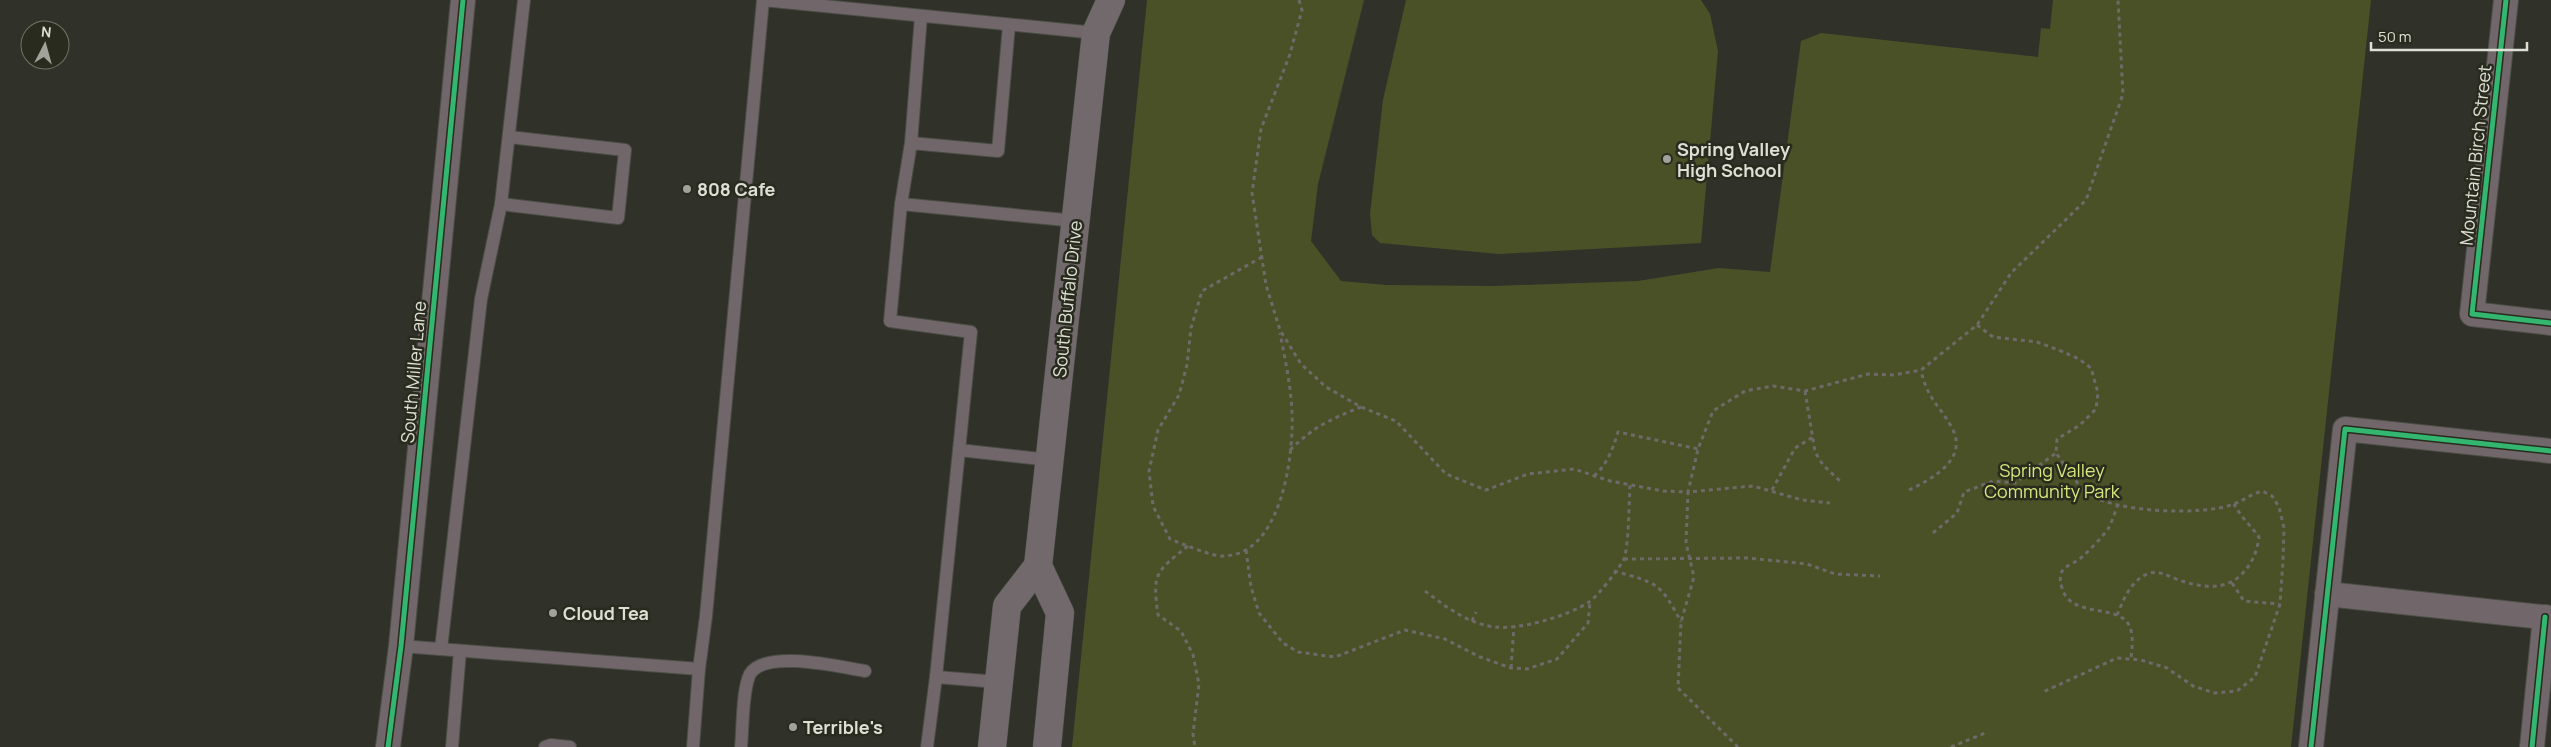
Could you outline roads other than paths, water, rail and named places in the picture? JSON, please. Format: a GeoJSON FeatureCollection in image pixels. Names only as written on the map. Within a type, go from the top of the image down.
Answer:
{"type":"FeatureCollection","features":[{"type":"Feature","properties":{"kind":"main road","name":"South Buffalo Drive"},"geometry":{"type":"LineString","coordinates":[[1088,0],[1096,33]]}},
{"type":"Feature","properties":{"kind":"main road","name":"South Buffalo Drive"},"geometry":{"type":"LineString","coordinates":[[1038,566],[1096,33],[1111,0]]}},
{"type":"Feature","properties":{"kind":"main road"},"geometry":{"type":"LineString","coordinates":[[992,747],[1007,606],[1038,566],[1060,613],[1047,747]]}},
{"type":"Feature","properties":{"kind":"street","name":"South Miller Lane"},"geometry":{"type":"LineString","coordinates":[[388,747],[401,646],[463,0]]}},
{"type":"Feature","properties":{"kind":"street","name":"Mountain Birch Street"},"geometry":{"type":"LineString","coordinates":[[2506,0],[2472,314],[2551,323]]}},
{"type":"Feature","properties":{"kind":"street"},"geometry":{"type":"LineString","coordinates":[[2311,747],[2345,428],[2551,451]]}},
{"type":"Feature","properties":{"kind":"street"},"geometry":{"type":"LineString","coordinates":[[2327,594],[2548,617],[2532,747]]}},
{"type":"Feature","properties":{"kind":"lane"},"geometry":{"type":"LineString","coordinates":[[441,649],[481,299],[501,204],[524,0]]}},
{"type":"Feature","properties":{"kind":"lane"},"geometry":{"type":"LineString","coordinates":[[693,747],[763,0],[1096,33]]}},
{"type":"Feature","properties":{"kind":"lane"},"geometry":{"type":"LineString","coordinates":[[921,16],[911,143],[901,204],[890,321],[971,332],[936,677],[927,747]]}},
{"type":"Feature","properties":{"kind":"lane"},"geometry":{"type":"LineString","coordinates":[[911,143],[998,151],[1009,25]]}},
{"type":"Feature","properties":{"kind":"lane"},"geometry":{"type":"LineString","coordinates":[[501,204],[618,218],[625,150],[509,137]]}},
{"type":"Feature","properties":{"kind":"lane"},"geometry":{"type":"LineString","coordinates":[[901,204],[1076,221]]}},
{"type":"Feature","properties":{"kind":"lane"},"geometry":{"type":"LineString","coordinates":[[959,450],[1050,460]]}},
{"type":"Feature","properties":{"kind":"lane"},"geometry":{"type":"LineString","coordinates":[[401,646],[699,669]]}},
{"type":"Feature","properties":{"kind":"lane"},"geometry":{"type":"LineString","coordinates":[[452,747],[460,651]]}},
{"type":"Feature","properties":{"kind":"lane"},"geometry":{"type":"LineString","coordinates":[[741,747],[747,683],[751,673],[759,667],[778,660],[865,670]]}},
{"type":"Feature","properties":{"kind":"lane"},"geometry":{"type":"LineString","coordinates":[[936,677],[998,682]]}},
{"type":"Feature","properties":{"kind":"lane"},"geometry":{"type":"LineString","coordinates":[[545,747],[551,745],[570,747]]}},
{"type":"Feature","properties":{"kind":"place","name":"Spring Valley High School"},"geometry":{"type":"Point","coordinates":[1667,159]}},
{"type":"Feature","properties":{"kind":"place","name":"808 Cafe"},"geometry":{"type":"Point","coordinates":[687,189]}},
{"type":"Feature","properties":{"kind":"place","name":"Cloud Tea"},"geometry":{"type":"Point","coordinates":[553,613]}},
{"type":"Feature","properties":{"kind":"place","name":"Terrible's"},"geometry":{"type":"Point","coordinates":[793,727]}},
{"type":"Feature","properties":{"kind":"park label","name":"Spring Valley Community Park"},"geometry":{"type":"Point","coordinates":[2052,480]}}]}
